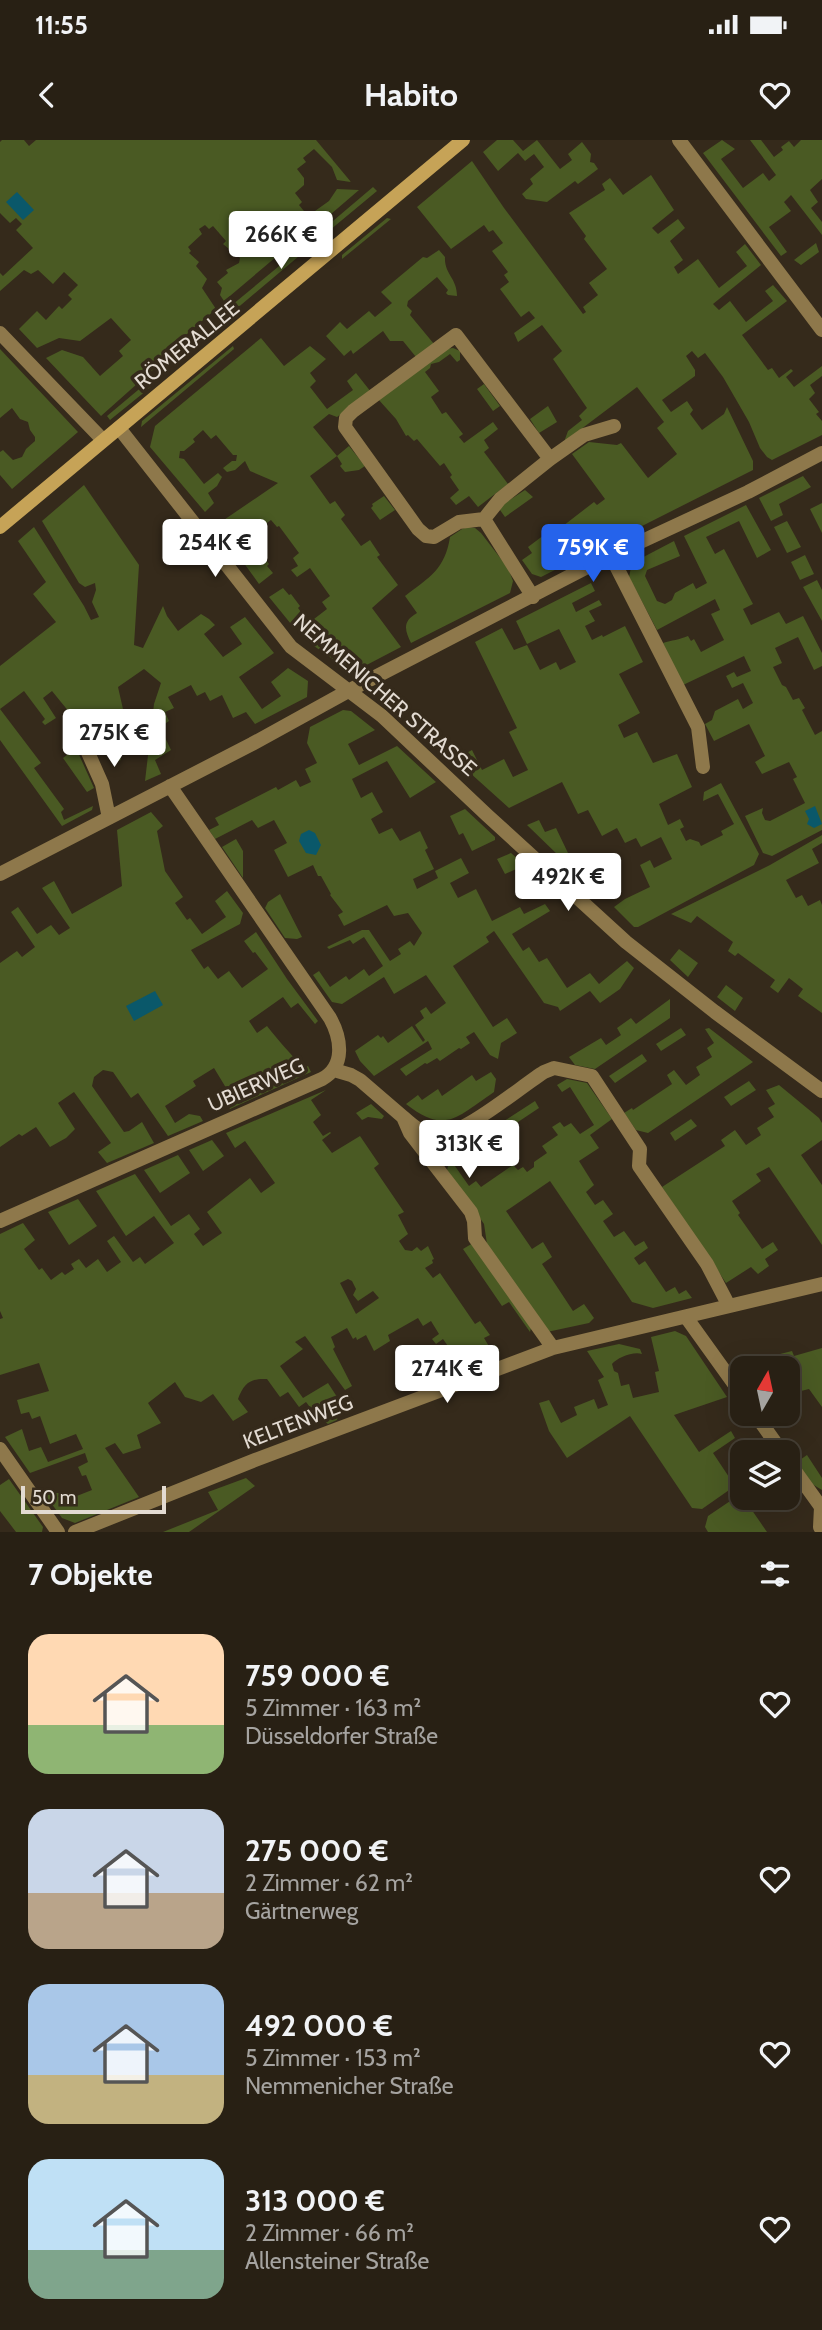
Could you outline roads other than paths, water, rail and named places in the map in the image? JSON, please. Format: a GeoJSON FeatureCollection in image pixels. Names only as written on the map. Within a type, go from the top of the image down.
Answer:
{"type":"FeatureCollection","features":[{"type":"Feature","properties":{"kind":"street","name":"RÖMERALLEE"},"geometry":{"type":"LineString","coordinates":[[0,527],[463,140]]}},
{"type":"Feature","properties":{"kind":"street"},"geometry":{"type":"LineString","coordinates":[[679,140],[822,330]]}},
{"type":"Feature","properties":{"kind":"street"},"geometry":{"type":"LineString","coordinates":[[0,333],[103,440]]}},
{"type":"Feature","properties":{"kind":"street"},"geometry":{"type":"LineString","coordinates":[[550,459],[456,334],[349,415],[345,422],[347,432],[422,533],[430,537],[438,536],[459,522],[484,519],[500,499],[550,459],[584,435],[614,426]]}},
{"type":"Feature","properties":{"kind":"street","name":"NEMMENICHER STRASSE"},"geometry":{"type":"LineString","coordinates":[[119,428],[291,647],[382,716],[626,942],[822,1091]]}},
{"type":"Feature","properties":{"kind":"street"},"geometry":{"type":"LineString","coordinates":[[0,874],[611,556],[748,492],[822,453]]}},
{"type":"Feature","properties":{"kind":"street"},"geometry":{"type":"LineString","coordinates":[[484,519],[533,597]]}},
{"type":"Feature","properties":{"kind":"street"},"geometry":{"type":"LineString","coordinates":[[611,556],[698,727],[703,766]]}},
{"type":"Feature","properties":{"kind":"street"},"geometry":{"type":"LineString","coordinates":[[78,730],[102,785],[109,818]]}},
{"type":"Feature","properties":{"kind":"street","name":"UBIERWEG"},"geometry":{"type":"LineString","coordinates":[[0,1221],[323,1079],[334,1070],[340,1050],[335,1027],[170,786]]}},
{"type":"Feature","properties":{"kind":"street"},"geometry":{"type":"LineString","coordinates":[[334,1070],[351,1074],[360,1080],[423,1132],[444,1135],[469,1124],[544,1072],[554,1068],[592,1076],[640,1149],[639,1166],[707,1264],[729,1306]]}},
{"type":"Feature","properties":{"kind":"street"},"geometry":{"type":"LineString","coordinates":[[402,1117],[410,1133],[471,1212],[475,1238],[552,1348]]}},
{"type":"Feature","properties":{"kind":"street","name":"KELTENWEG"},"geometry":{"type":"LineString","coordinates":[[75,1532],[255,1460],[552,1348],[822,1284]]}},
{"type":"Feature","properties":{"kind":"street"},"geometry":{"type":"LineString","coordinates":[[686,1317],[730,1378]]}},
{"type":"Feature","properties":{"kind":"street"},"geometry":{"type":"LineString","coordinates":[[0,1449],[58,1532]]}},
{"type":"Feature","properties":{"kind":"street"},"geometry":{"type":"LineString","coordinates":[[800,1477],[821,1506],[822,1530]]}},
{"type":"Feature","properties":{"kind":"water"},"geometry":{"type":"Polygon","coordinates":[[[17,192],[34,210],[23,220],[6,202],[17,192]]]}},
{"type":"Feature","properties":{"kind":"water"},"geometry":{"type":"Polygon","coordinates":[[[815,806],[822,824],[814,828],[807,824],[809,819],[805,811],[815,806]]]}},
{"type":"Feature","properties":{"kind":"water"},"geometry":{"type":"Polygon","coordinates":[[[309,830],[315,833],[321,845],[316,855],[306,853],[299,841],[301,834],[309,830]]]}},
{"type":"Feature","properties":{"kind":"water"},"geometry":{"type":"Polygon","coordinates":[[[155,991],[163,1005],[134,1021],[126,1006],[155,991]]]}},
{"type":"Feature","properties":{"kind":"water"},"geometry":{"type":"Polygon","coordinates":[[[286,1063],[291,1074],[269,1084],[264,1073],[286,1063]]]}}]}
